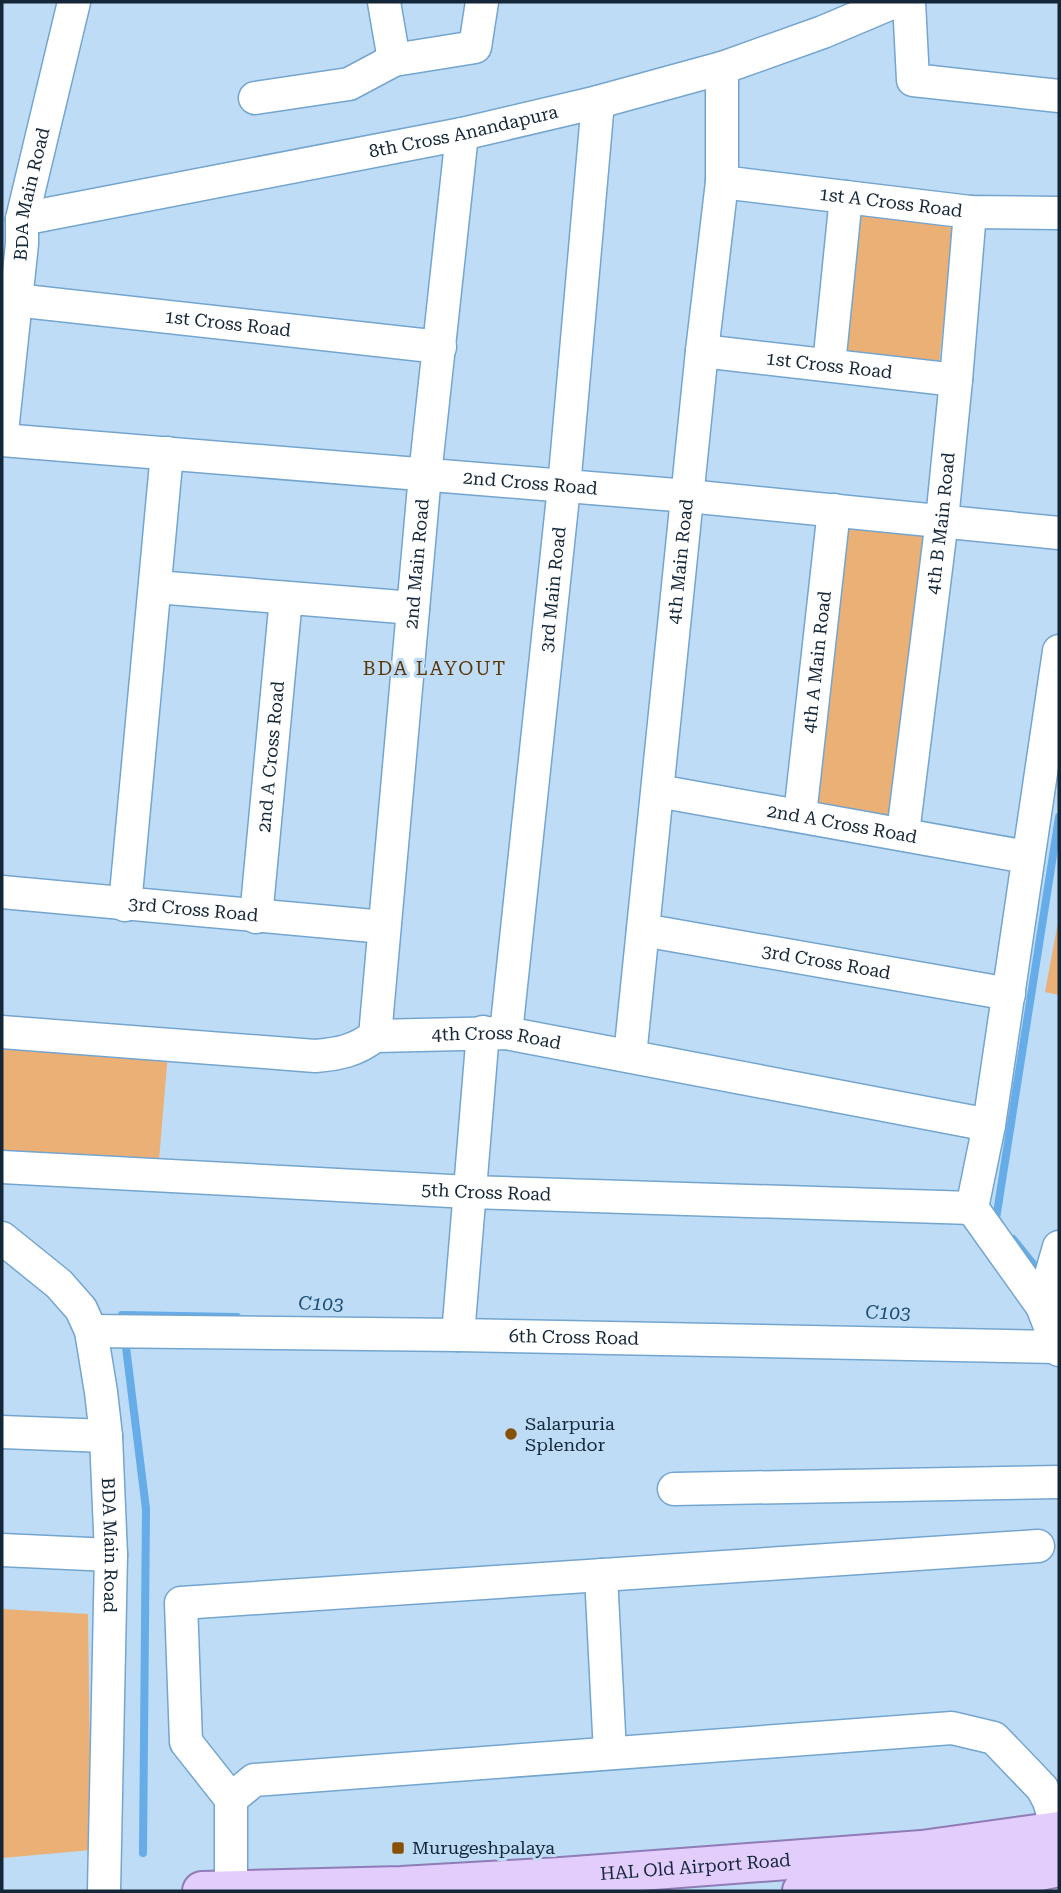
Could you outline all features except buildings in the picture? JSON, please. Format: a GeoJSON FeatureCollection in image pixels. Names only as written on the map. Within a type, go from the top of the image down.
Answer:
{"type":"FeatureCollection","features":[{"type":"Feature","properties":{"kind":"main road","name":"HAL Old Airport Road"},"geometry":{"type":"LineString","coordinates":[[216,1891],[401,1886],[561,1877],[922,1850],[1051,1858]]}},
{"type":"Feature","properties":{"kind":"main road","name":"HAL Old Airport Road"},"geometry":{"type":"LineString","coordinates":[[802,1891],[926,1886],[1051,1858]]}},
{"type":"Feature","properties":{"kind":"street","name":"BDA Main Road"},"geometry":{"type":"LineString","coordinates":[[2,432],[15,300],[15,237],[77,2]]}},
{"type":"Feature","properties":{"kind":"street"},"geometry":{"type":"LineString","coordinates":[[384,2],[394,60]]}},
{"type":"Feature","properties":{"kind":"street"},"geometry":{"type":"LineString","coordinates":[[255,99],[349,83],[394,60],[475,47],[482,2]]}},
{"type":"Feature","properties":{"kind":"street","name":"8th Cross Anandapura"},"geometry":{"type":"LineString","coordinates":[[15,237],[598,102],[722,68],[823,32],[894,2]]}},
{"type":"Feature","properties":{"kind":"street"},"geometry":{"type":"LineString","coordinates":[[909,2],[913,80],[1059,96]]}},
{"type":"Feature","properties":{"kind":"street","name":"4th Main Road"},"geometry":{"type":"LineString","coordinates":[[630,1056],[702,351],[723,182],[722,68]]}},
{"type":"Feature","properties":{"kind":"street","name":"3rd Main Road"},"geometry":{"type":"LineString","coordinates":[[458,1335],[469,1192],[494,1033],[564,487],[598,102]]}},
{"type":"Feature","properties":{"kind":"street","name":"2nd Main Road"},"geometry":{"type":"LineString","coordinates":[[375,1036],[425,475],[462,134]]}},
{"type":"Feature","properties":{"kind":"street","name":"1st A Cross Road"},"geometry":{"type":"LineString","coordinates":[[723,182],[970,212],[1059,213]]}},
{"type":"Feature","properties":{"kind":"street"},"geometry":{"type":"LineString","coordinates":[[829,365],[846,197]]}},
{"type":"Feature","properties":{"kind":"street","name":"4th B Main Road"},"geometry":{"type":"LineString","coordinates":[[903,833],[942,520],[970,212]]}},
{"type":"Feature","properties":{"kind":"street","name":"1st Cross Road"},"geometry":{"type":"LineString","coordinates":[[15,300],[440,347]]}},
{"type":"Feature","properties":{"kind":"street","name":"1st Cross Road"},"geometry":{"type":"LineString","coordinates":[[702,351],[956,380]]}},
{"type":"Feature","properties":{"kind":"street","name":"2nd Cross Road"},"geometry":{"type":"LineString","coordinates":[[2,440],[688,496],[1059,533]]}},
{"type":"Feature","properties":{"kind":"street"},"geometry":{"type":"LineString","coordinates":[[125,905],[167,453]]}},
{"type":"Feature","properties":{"kind":"street","name":"4th A Main Road"},"geometry":{"type":"LineString","coordinates":[[800,816],[834,510]]}},
{"type":"Feature","properties":{"kind":"street"},"geometry":{"type":"LineString","coordinates":[[156,587],[413,608]]}},
{"type":"Feature","properties":{"kind":"street","name":"2nd A Cross Road"},"geometry":{"type":"LineString","coordinates":[[256,917],[286,598]]}},
{"type":"Feature","properties":{"kind":"street"},"geometry":{"type":"LineString","coordinates":[[1059,651],[1057,684],[1027,857],[989,1125],[972,1209],[1042,1306],[1059,1348]]}},
{"type":"Feature","properties":{"kind":"street","name":"2nd A Cross Road"},"geometry":{"type":"LineString","coordinates":[[658,791],[1027,857]]}},
{"type":"Feature","properties":{"kind":"street","name":"3rd Cross Road"},"geometry":{"type":"LineString","coordinates":[[2,892],[384,927]]}},
{"type":"Feature","properties":{"kind":"street","name":"3rd Cross Road"},"geometry":{"type":"LineString","coordinates":[[643,930],[1009,994]]}},
{"type":"Feature","properties":{"kind":"street","name":"4th Cross Road"},"geometry":{"type":"LineString","coordinates":[[2,1032],[315,1056],[345,1053],[375,1036],[494,1033],[630,1056],[989,1125]]}},
{"type":"Feature","properties":{"kind":"street","name":"5th Cross Road"},"geometry":{"type":"LineString","coordinates":[[2,1167],[469,1192],[972,1209]]}},
{"type":"Feature","properties":{"kind":"street","name":"BDA Main Road"},"geometry":{"type":"LineString","coordinates":[[2,1238],[59,1284],[81,1309],[91,1331],[106,1436],[111,1555],[104,1891]]}},
{"type":"Feature","properties":{"kind":"street"},"geometry":{"type":"LineString","coordinates":[[1042,1306],[1055,1260]]}},
{"type":"Feature","properties":{"kind":"street","name":"6th Cross Road"},"geometry":{"type":"LineString","coordinates":[[91,1331],[458,1335],[1059,1348]]}},
{"type":"Feature","properties":{"kind":"street"},"geometry":{"type":"LineString","coordinates":[[2,1432],[106,1436]]}},
{"type":"Feature","properties":{"kind":"street"},"geometry":{"type":"LineString","coordinates":[[674,1489],[1059,1482]]}},
{"type":"Feature","properties":{"kind":"street"},"geometry":{"type":"LineString","coordinates":[[231,1799],[186,1742],[181,1603],[1038,1545]]}},
{"type":"Feature","properties":{"kind":"street"},"geometry":{"type":"LineString","coordinates":[[2,1550],[111,1555]]}},
{"type":"Feature","properties":{"kind":"street"},"geometry":{"type":"LineString","coordinates":[[601,1575],[610,1753]]}},
{"type":"Feature","properties":{"kind":"street"},"geometry":{"type":"LineString","coordinates":[[216,1891],[231,1799],[254,1780],[952,1728],[994,1738],[1042,1788],[1049,1801],[1051,1858]]}},
{"type":"Feature","properties":{"kind":"shaded area"},"geometry":{"type":"Polygon","coordinates":[[[855,215],[954,226],[938,373],[838,362],[855,215]]]}},
{"type":"Feature","properties":{"kind":"shaded area"},"geometry":{"type":"Polygon","coordinates":[[[846,525],[929,535],[894,816],[811,806],[846,525]]]}},
{"type":"Feature","properties":{"kind":"shaded area"},"geometry":{"type":"Polygon","coordinates":[[[1059,917],[1059,995],[1045,992],[1059,917]]]}},
{"type":"Feature","properties":{"kind":"shaded area"},"geometry":{"type":"Polygon","coordinates":[[[2,1041],[168,1053],[158,1172],[2,1160],[2,1041]]]}},
{"type":"Feature","properties":{"kind":"shaded area"},"geometry":{"type":"Polygon","coordinates":[[[2,1609],[88,1614],[91,1850],[2,1858],[2,1609]]]}},
{"type":"Feature","properties":{"kind":"waterway","name":"C103"},"geometry":{"type":"LineString","coordinates":[[1000,1224],[996,1219],[1059,817]]}},
{"type":"Feature","properties":{"kind":"waterway","name":"C103"},"geometry":{"type":"LineString","coordinates":[[1013,1239],[1042,1275]]}},
{"type":"Feature","properties":{"kind":"waterway","name":"C103"},"geometry":{"type":"LineString","coordinates":[[123,1326],[122,1315],[237,1317]]}},
{"type":"Feature","properties":{"kind":"waterway","name":"C103"},"geometry":{"type":"LineString","coordinates":[[125,1339],[146,1509],[143,1853]]}},
{"type":"Feature","properties":{"kind":"place","name":"Salarpuria Splendor"},"geometry":{"type":"Point","coordinates":[511,1434]}},
{"type":"Feature","properties":{"kind":"place","name":"Murugeshpalaya"},"geometry":{"type":"Point","coordinates":[398,1848]}},
{"type":"Feature","properties":{"kind":"district","name":"BDA LAYOUT"},"geometry":{"type":"Point","coordinates":[435,668]}}]}
